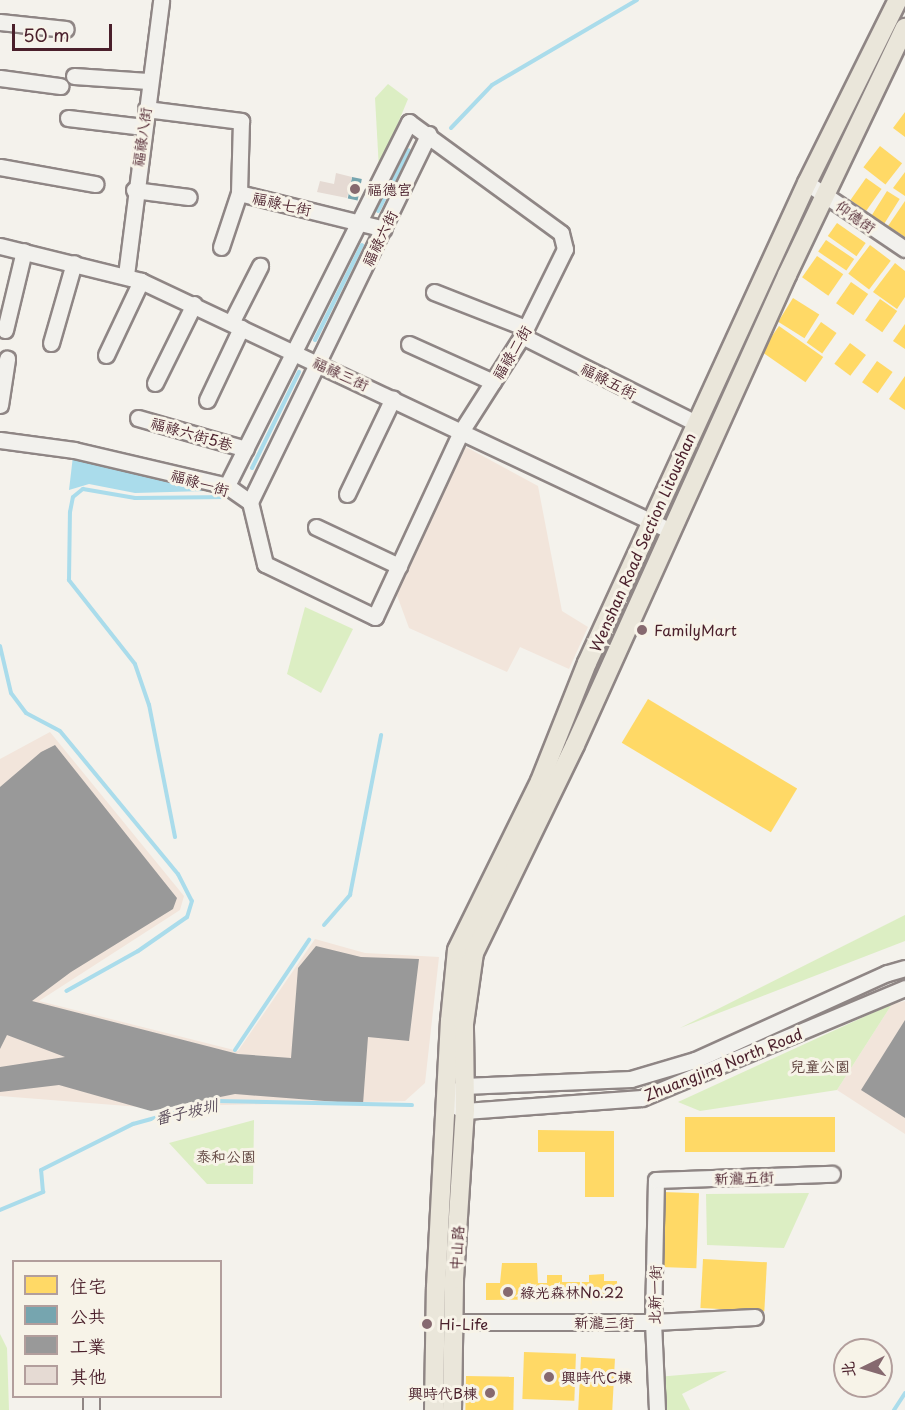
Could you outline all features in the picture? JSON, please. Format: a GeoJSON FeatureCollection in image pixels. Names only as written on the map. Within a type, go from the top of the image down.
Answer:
{"type":"FeatureCollection","features":[{"type":"Feature","properties":{"kind":"main road","name":"Wenshan Road Section Litoushan"},"geometry":{"type":"LineString","coordinates":[[446,1101],[457,950],[540,781],[651,522],[807,183],[898,0]]}},
{"type":"Feature","properties":{"kind":"main road","name":"Wenshan Road Section Litoushan"},"geometry":{"type":"LineString","coordinates":[[463,1086],[464,1024],[474,953],[574,746],[825,194],[905,28]]}},
{"type":"Feature","properties":{"kind":"main road","name":"中山路"},"geometry":{"type":"LineString","coordinates":[[452,1410],[454,1322],[465,1111],[463,1086]]}},
{"type":"Feature","properties":{"kind":"main road","name":"中山路"},"geometry":{"type":"LineString","coordinates":[[434,1410],[436,1287],[446,1101]]}},
{"type":"Feature","properties":{"kind":"street","name":"福祿八街"},"geometry":{"type":"LineString","coordinates":[[126,275],[134,190],[161,0]]}},
{"type":"Feature","properties":{"kind":"street"},"geometry":{"type":"LineString","coordinates":[[0,21],[66,29]]}},
{"type":"Feature","properties":{"kind":"street"},"geometry":{"type":"LineString","coordinates":[[74,76],[148,81]]}},
{"type":"Feature","properties":{"kind":"street"},"geometry":{"type":"LineString","coordinates":[[0,78],[60,86]]}},
{"type":"Feature","properties":{"kind":"street","name":"福祿七街"},"geometry":{"type":"LineString","coordinates":[[146,109],[242,121],[239,193],[361,220],[384,229]]}},
{"type":"Feature","properties":{"kind":"street"},"geometry":{"type":"LineString","coordinates":[[68,118],[143,127]]}},
{"type":"Feature","properties":{"kind":"street","name":"福祿六街"},"geometry":{"type":"LineString","coordinates":[[227,486],[409,122],[429,134],[250,502]]}},
{"type":"Feature","properties":{"kind":"street","name":"福祿二街"},"geometry":{"type":"LineString","coordinates":[[250,502],[266,564],[375,617],[462,430],[524,332],[565,249],[561,233],[429,134]]}},
{"type":"Feature","properties":{"kind":"street"},"geometry":{"type":"LineString","coordinates":[[0,167],[96,184]]}},
{"type":"Feature","properties":{"kind":"street","name":"仰德街"},"geometry":{"type":"LineString","coordinates":[[807,183],[905,249]]}},
{"type":"Feature","properties":{"kind":"street"},"geometry":{"type":"LineString","coordinates":[[134,190],[189,196]]}},
{"type":"Feature","properties":{"kind":"street"},"geometry":{"type":"LineString","coordinates":[[221,247],[239,193]]}},
{"type":"Feature","properties":{"kind":"street","name":"福祿三街"},"geometry":{"type":"LineString","coordinates":[[0,246],[126,275],[141,281],[462,430],[670,531]]}},
{"type":"Feature","properties":{"kind":"street"},"geometry":{"type":"LineString","coordinates":[[5,330],[24,251]]}},
{"type":"Feature","properties":{"kind":"street"},"geometry":{"type":"LineString","coordinates":[[51,343],[74,263]]}},
{"type":"Feature","properties":{"kind":"street"},"geometry":{"type":"LineString","coordinates":[[207,400],[260,266]]}},
{"type":"Feature","properties":{"kind":"street"},"geometry":{"type":"LineString","coordinates":[[106,355],[141,281]]}},
{"type":"Feature","properties":{"kind":"street","name":"福祿五街"},"geometry":{"type":"LineString","coordinates":[[434,292],[524,332],[696,423]]}},
{"type":"Feature","properties":{"kind":"street"},"geometry":{"type":"LineString","coordinates":[[155,383],[194,304]]}},
{"type":"Feature","properties":{"kind":"street"},"geometry":{"type":"LineString","coordinates":[[409,344],[493,382]]}},
{"type":"Feature","properties":{"kind":"street"},"geometry":{"type":"LineString","coordinates":[[0,405],[7,359]]}},
{"type":"Feature","properties":{"kind":"street"},"geometry":{"type":"LineString","coordinates":[[346,494],[393,398]]}},
{"type":"Feature","properties":{"kind":"street","name":"福祿六街5巷"},"geometry":{"type":"LineString","coordinates":[[138,418],[246,449]]}},
{"type":"Feature","properties":{"kind":"street","name":"福祿一街"},"geometry":{"type":"LineString","coordinates":[[0,440],[74,450],[227,486],[250,502]]}},
{"type":"Feature","properties":{"kind":"street"},"geometry":{"type":"LineString","coordinates":[[316,527],[399,566]]}},
{"type":"Feature","properties":{"kind":"street","name":"Zhuangjing North Road"},"geometry":{"type":"LineString","coordinates":[[463,1086],[631,1079],[695,1060],[887,973],[905,968]]}},
{"type":"Feature","properties":{"kind":"street","name":"Zhuangjing North Road"},"geometry":{"type":"LineString","coordinates":[[465,1111],[642,1098],[905,988]]}},
{"type":"Feature","properties":{"kind":"street"},"geometry":{"type":"LineString","coordinates":[[463,1086],[446,1101],[465,1111]]}},
{"type":"Feature","properties":{"kind":"street","name":"新瀧五街"},"geometry":{"type":"LineString","coordinates":[[656,1180],[832,1174]]}},
{"type":"Feature","properties":{"kind":"street","name":"北新一街"},"geometry":{"type":"LineString","coordinates":[[656,1180],[653,1322],[657,1410]]}},
{"type":"Feature","properties":{"kind":"street","name":"新瀧三街"},"geometry":{"type":"LineString","coordinates":[[454,1322],[653,1322],[754,1317]]}},
{"type":"Feature","properties":{"kind":"shaded area"},"geometry":{"type":"Polygon","coordinates":[[[466,447],[538,486],[562,611],[588,627],[569,669],[520,647],[507,672],[409,628],[395,590],[466,447]]]}},
{"type":"Feature","properties":{"kind":"shaded area"},"geometry":{"type":"Polygon","coordinates":[[[50,732],[184,896],[180,910],[39,1001],[238,1051],[315,939],[365,953],[439,957],[425,1083],[405,1101],[140,1107],[0,1096],[0,759],[50,732]]]}},
{"type":"Feature","properties":{"kind":"shaded area"},"geometry":{"type":"Polygon","coordinates":[[[905,1001],[905,1134],[837,1090],[892,1004],[905,1001]]]}},
{"type":"Feature","properties":{"kind":"green space"},"geometry":{"type":"Polygon","coordinates":[[[388,84],[408,99],[379,169],[375,98],[388,84]]]}},
{"type":"Feature","properties":{"kind":"green space"},"geometry":{"type":"Polygon","coordinates":[[[305,607],[353,629],[321,693],[287,674],[305,607]]]}},
{"type":"Feature","properties":{"kind":"green space"},"geometry":{"type":"Polygon","coordinates":[[[905,915],[905,941],[680,1028],[905,915]]]}},
{"type":"Feature","properties":{"kind":"green space","name":"兒童公園"},"geometry":{"type":"Polygon","coordinates":[[[892,1004],[837,1090],[700,1111],[678,1102],[892,1004]]]}},
{"type":"Feature","properties":{"kind":"green space","name":"泰和公園"},"geometry":{"type":"Polygon","coordinates":[[[254,1120],[253,1184],[207,1184],[169,1143],[254,1120]]]}},
{"type":"Feature","properties":{"kind":"green space"},"geometry":{"type":"Polygon","coordinates":[[[809,1193],[784,1248],[707,1245],[706,1194],[809,1193]]]}},
{"type":"Feature","properties":{"kind":"green space"},"geometry":{"type":"Polygon","coordinates":[[[0,1334],[7,1348],[9,1410],[0,1410],[0,1334]]]}},
{"type":"Feature","properties":{"kind":"green space"},"geometry":{"type":"Polygon","coordinates":[[[727,1371],[682,1394],[690,1410],[657,1410],[657,1377],[727,1371]]]}},
{"type":"Feature","properties":{"kind":"water"},"geometry":{"type":"Polygon","coordinates":[[[73,456],[205,491],[135,493],[89,484],[69,490],[73,456]]]}},
{"type":"Feature","properties":{"kind":"building: 住宅"},"geometry":{"type":"Polygon","coordinates":[[[905,112],[905,137],[893,128],[905,112]]]}},
{"type":"Feature","properties":{"kind":"building: 住宅"},"geometry":{"type":"Polygon","coordinates":[[[880,146],[902,163],[885,185],[863,167],[880,146]]]}},
{"type":"Feature","properties":{"kind":"building: 住宅"},"geometry":{"type":"Polygon","coordinates":[[[905,172],[905,196],[893,188],[905,172]]]}},
{"type":"Feature","properties":{"kind":"building: 住宅"},"geometry":{"type":"Polygon","coordinates":[[[866,178],[882,189],[866,211],[851,200],[866,178]]]}},
{"type":"Feature","properties":{"kind":"building: 住宅"},"geometry":{"type":"Polygon","coordinates":[[[887,191],[900,199],[884,224],[872,216],[887,191]]]}},
{"type":"Feature","properties":{"kind":"building: 住宅"},"geometry":{"type":"Polygon","coordinates":[[[905,201],[905,237],[888,226],[905,201]]]}},
{"type":"Feature","properties":{"kind":"building: 住宅"},"geometry":{"type":"Polygon","coordinates":[[[837,223],[866,243],[856,256],[828,236],[837,223]]]}},
{"type":"Feature","properties":{"kind":"building: 住宅"},"geometry":{"type":"Polygon","coordinates":[[[826,240],[854,259],[846,271],[818,252],[826,240]]]}},
{"type":"Feature","properties":{"kind":"building: 住宅"},"geometry":{"type":"Polygon","coordinates":[[[870,245],[891,261],[869,289],[848,274],[870,245]]]}},
{"type":"Feature","properties":{"kind":"building: 住宅"},"geometry":{"type":"Polygon","coordinates":[[[817,256],[843,274],[828,296],[802,277],[817,256]]]}},
{"type":"Feature","properties":{"kind":"building: 住宅"},"geometry":{"type":"Polygon","coordinates":[[[895,263],[905,271],[905,297],[897,309],[873,292],[895,263]]]}},
{"type":"Feature","properties":{"kind":"building: 住宅"},"geometry":{"type":"Polygon","coordinates":[[[851,282],[868,294],[853,315],[836,303],[851,282]]]}},
{"type":"Feature","properties":{"kind":"building: 住宅"},"geometry":{"type":"Polygon","coordinates":[[[793,298],[819,314],[804,338],[778,322],[793,298]]]}},
{"type":"Feature","properties":{"kind":"building: 住宅"},"geometry":{"type":"Polygon","coordinates":[[[880,299],[897,311],[882,332],[865,320],[880,299]]]}},
{"type":"Feature","properties":{"kind":"building: 住宅"},"geometry":{"type":"Polygon","coordinates":[[[821,322],[837,333],[822,353],[807,342],[821,322]]]}},
{"type":"Feature","properties":{"kind":"building: 住宅"},"geometry":{"type":"Polygon","coordinates":[[[905,324],[905,349],[893,341],[905,324]]]}},
{"type":"Feature","properties":{"kind":"building: 住宅"},"geometry":{"type":"Polygon","coordinates":[[[779,326],[823,357],[805,382],[761,351],[779,326]]]}},
{"type":"Feature","properties":{"kind":"building: 住宅"},"geometry":{"type":"Polygon","coordinates":[[[850,343],[866,355],[850,376],[834,364],[850,343]]]}},
{"type":"Feature","properties":{"kind":"building: 住宅"},"geometry":{"type":"Polygon","coordinates":[[[877,361],[893,372],[878,393],[862,382],[877,361]]]}},
{"type":"Feature","properties":{"kind":"building: 住宅"},"geometry":{"type":"Polygon","coordinates":[[[905,376],[905,410],[889,399],[905,376]]]}},
{"type":"Feature","properties":{"kind":"building: 住宅"},"geometry":{"type":"Polygon","coordinates":[[[648,699],[797,789],[771,832],[622,743],[648,699]]]}},
{"type":"Feature","properties":{"kind":"building: 住宅"},"geometry":{"type":"Polygon","coordinates":[[[685,1117],[835,1117],[835,1152],[685,1152],[685,1117]]]}},
{"type":"Feature","properties":{"kind":"building: 住宅"},"geometry":{"type":"Polygon","coordinates":[[[538,1130],[614,1131],[614,1197],[585,1197],[585,1152],[538,1152],[538,1130]]]}},
{"type":"Feature","properties":{"kind":"building: 住宅"},"geometry":{"type":"Polygon","coordinates":[[[663,1192],[699,1193],[696,1268],[660,1267],[663,1192]]]}},
{"type":"Feature","properties":{"kind":"building: 住宅"},"geometry":{"type":"Polygon","coordinates":[[[703,1259],[767,1262],[764,1311],[700,1308],[703,1259]]]}},
{"type":"Feature","properties":{"kind":"building: 住宅"},"geometry":{"type":"Polygon","coordinates":[[[502,1263],[537,1263],[538,1283],[547,1283],[547,1275],[562,1275],[562,1282],[589,1282],[589,1275],[604,1274],[604,1281],[617,1281],[618,1299],[486,1300],[486,1283],[500,1283],[502,1263]]]}},
{"type":"Feature","properties":{"kind":"building: 住宅","name":"興時代C棟"},"geometry":{"type":"Polygon","coordinates":[[[524,1352],[576,1354],[574,1401],[522,1399],[524,1352]]]}},
{"type":"Feature","properties":{"kind":"building: 住宅"},"geometry":{"type":"Polygon","coordinates":[[[581,1357],[615,1359],[612,1410],[578,1410],[581,1357]]]}},
{"type":"Feature","properties":{"kind":"building: 住宅","name":"興時代B棟"},"geometry":{"type":"Polygon","coordinates":[[[466,1376],[514,1377],[513,1410],[465,1410],[466,1376]]]}},
{"type":"Feature","properties":{"kind":"building: 公共","name":"福德宮"},"geometry":{"type":"Polygon","coordinates":[[[352,177],[362,179],[358,201],[348,199],[352,177]]]}},
{"type":"Feature","properties":{"kind":"building: 工業"},"geometry":{"type":"Polygon","coordinates":[[[55,745],[177,898],[173,909],[71,972],[32,1001],[238,1054],[291,1058],[298,968],[316,946],[361,957],[419,959],[409,1041],[368,1037],[363,1104],[235,1094],[151,1111],[59,1085],[0,1092],[0,1067],[65,1057],[7,1035],[0,1049],[0,787],[41,752],[55,745]]]}},
{"type":"Feature","properties":{"kind":"building: 工業"},"geometry":{"type":"Polygon","coordinates":[[[905,1020],[905,1118],[861,1090],[905,1020]]]}},
{"type":"Feature","properties":{"kind":"building: 其他"},"geometry":{"type":"Polygon","coordinates":[[[336,173],[352,177],[347,198],[317,192],[320,181],[334,184],[336,173]]]}},
{"type":"Feature","properties":{"kind":"waterway"},"geometry":{"type":"LineString","coordinates":[[451,128],[492,85],[637,0]]}},
{"type":"Feature","properties":{"kind":"waterway"},"geometry":{"type":"LineString","coordinates":[[378,211],[409,150]]}},
{"type":"Feature","properties":{"kind":"waterway"},"geometry":{"type":"LineString","coordinates":[[315,340],[362,245]]}},
{"type":"Feature","properties":{"kind":"waterway"},"geometry":{"type":"LineString","coordinates":[[252,468],[299,372]]}},
{"type":"Feature","properties":{"kind":"waterway"},"geometry":{"type":"LineString","coordinates":[[175,837],[149,705],[135,664],[69,580],[70,512],[73,497],[83,489],[135,498],[229,497]]}},
{"type":"Feature","properties":{"kind":"waterway"},"geometry":{"type":"LineString","coordinates":[[0,646],[11,693],[26,713],[60,731],[178,874],[192,901],[187,917],[138,951],[66,991]]}},
{"type":"Feature","properties":{"kind":"waterway"},"geometry":{"type":"LineString","coordinates":[[324,925],[350,895],[381,735]]}},
{"type":"Feature","properties":{"kind":"waterway"},"geometry":{"type":"LineString","coordinates":[[235,1050],[309,940]]}},
{"type":"Feature","properties":{"kind":"waterway","name":"番子坡圳"},"geometry":{"type":"LineString","coordinates":[[0,1210],[43,1192],[41,1170],[133,1124],[217,1101],[412,1105]]}},
{"type":"Feature","properties":{"kind":"waterway"},"geometry":{"type":"LineString","coordinates":[[894,1410],[905,1393]]}},
{"type":"Feature","properties":{"kind":"place","name":"福德宮"},"geometry":{"type":"Point","coordinates":[355,189]}},
{"type":"Feature","properties":{"kind":"place","name":"FamilyMart"},"geometry":{"type":"Point","coordinates":[642,630]}},
{"type":"Feature","properties":{"kind":"place","name":"綠光森林No.22"},"geometry":{"type":"Point","coordinates":[508,1292]}},
{"type":"Feature","properties":{"kind":"place","name":"Hi-Life"},"geometry":{"type":"Point","coordinates":[427,1324]}},
{"type":"Feature","properties":{"kind":"place","name":"興時代C棟"},"geometry":{"type":"Point","coordinates":[549,1377]}},
{"type":"Feature","properties":{"kind":"place","name":"興時代B棟"},"geometry":{"type":"Point","coordinates":[490,1393]}}]}
